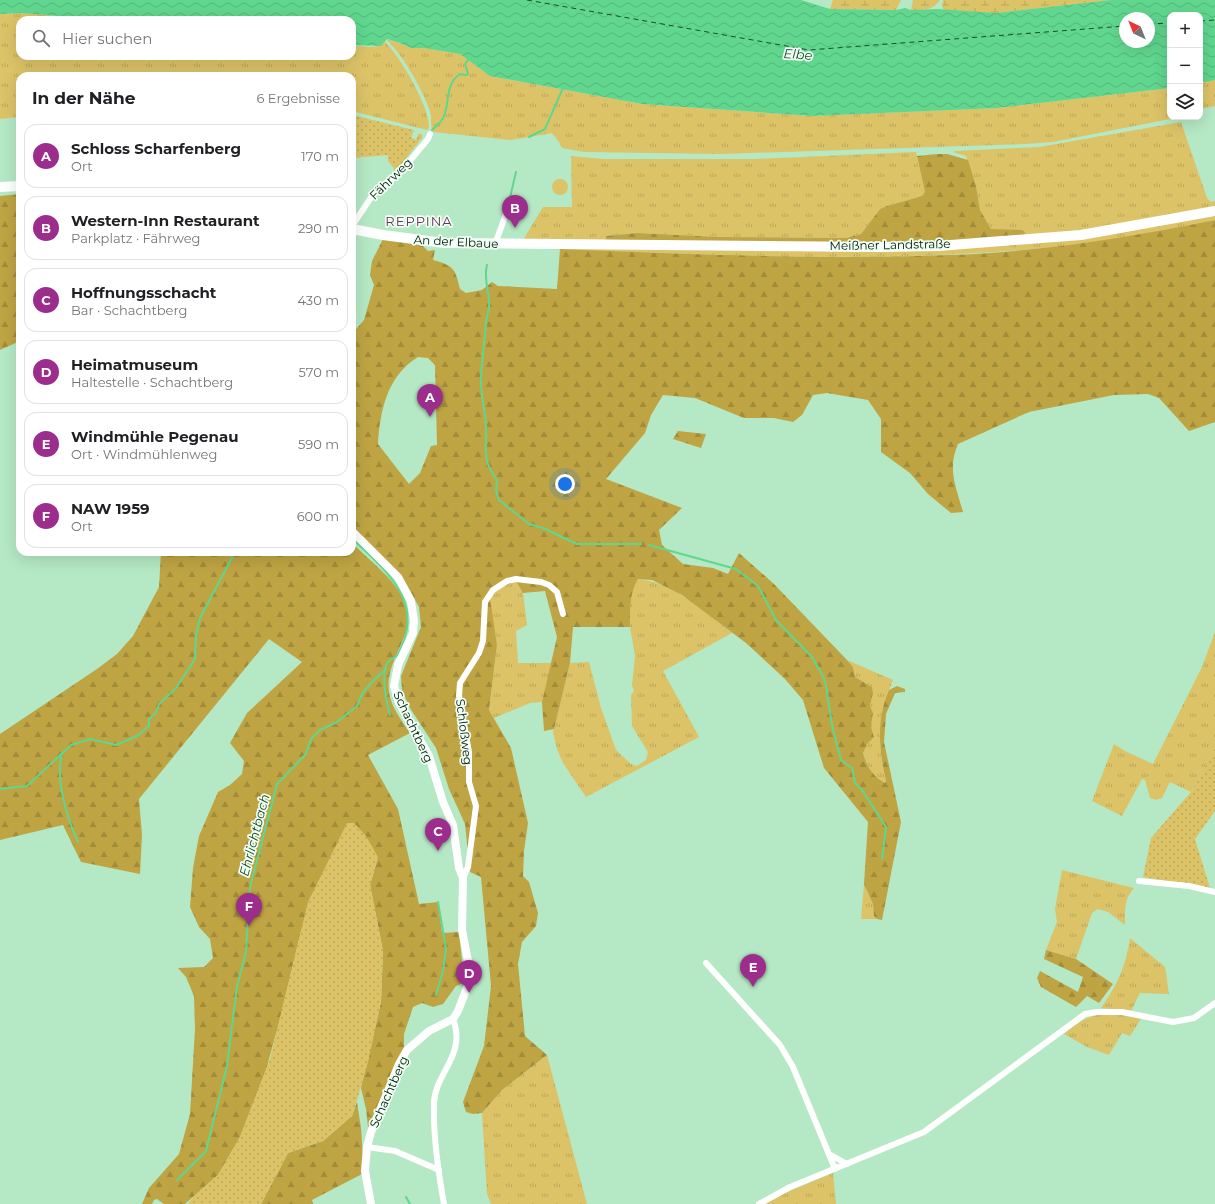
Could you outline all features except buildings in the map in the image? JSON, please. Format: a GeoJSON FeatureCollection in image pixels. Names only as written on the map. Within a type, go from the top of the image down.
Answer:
{"type":"FeatureCollection","features":[{"type":"Feature","properties":{"kind":"main road"},"geometry":{"type":"LineString","coordinates":[[0,188],[16,186]]}},
{"type":"Feature","properties":{"kind":"main road","name":"Meißner Landstraße"},"geometry":{"type":"LineString","coordinates":[[562,244],[880,247],[938,246],[1081,235],[1215,211]]}},
{"type":"Feature","properties":{"kind":"main road","name":"An der Elbaue"},"geometry":{"type":"LineString","coordinates":[[356,228],[418,241],[495,244],[562,244]]}},
{"type":"Feature","properties":{"kind":"street","name":"Fährweg"},"geometry":{"type":"LineString","coordinates":[[356,221],[372,196],[378,189],[398,175],[428,139],[430,134]]}},
{"type":"Feature","properties":{"kind":"street"},"geometry":{"type":"LineString","coordinates":[[495,244],[509,206]]}},
{"type":"Feature","properties":{"kind":"street","name":"Schachtberg"},"geometry":{"type":"LineString","coordinates":[[356,535],[398,577],[411,601],[414,621],[413,634],[398,665],[394,686],[399,703],[429,756],[443,802],[453,825],[459,868],[464,878],[462,930],[469,966],[468,985],[458,1011],[453,1019],[428,1031],[407,1050],[399,1064],[374,1125],[367,1147],[365,1171],[371,1204]]}},
{"type":"Feature","properties":{"kind":"street","name":"Schloßweg"},"geometry":{"type":"LineString","coordinates":[[464,878],[468,867],[476,806],[469,782],[469,752],[459,696],[460,683],[478,653],[483,641],[485,602],[493,590],[507,581],[516,579],[541,582],[549,585],[557,592],[563,614]]}},
{"type":"Feature","properties":{"kind":"street"},"geometry":{"type":"LineString","coordinates":[[1139,881],[1189,886],[1215,892]]}},
{"type":"Feature","properties":{"kind":"street"},"geometry":{"type":"LineString","coordinates":[[706,963],[780,1045],[793,1067],[835,1169]]}},
{"type":"Feature","properties":{"kind":"street"},"geometry":{"type":"LineString","coordinates":[[758,1204],[790,1187],[924,1132],[1078,1018],[1092,1012],[1116,1012],[1173,1022],[1194,1018],[1215,1003]]}},
{"type":"Feature","properties":{"kind":"street"},"geometry":{"type":"LineString","coordinates":[[444,1204],[439,1170],[434,1102],[437,1090],[454,1055],[457,1039],[456,1027],[453,1019]]}},
{"type":"Feature","properties":{"kind":"street"},"geometry":{"type":"LineString","coordinates":[[367,1147],[395,1151],[439,1170]]}},
{"type":"Feature","properties":{"kind":"street"},"geometry":{"type":"LineString","coordinates":[[829,1154],[847,1164]]}},
{"type":"Feature","properties":{"kind":"green space"},"geometry":{"type":"Polygon","coordinates":[[[833,0],[901,0],[896,10],[830,9],[833,0]]]}},
{"type":"Feature","properties":{"kind":"green space"},"geometry":{"type":"Polygon","coordinates":[[[913,0],[940,0],[931,8],[911,10],[913,0]]]}},
{"type":"Feature","properties":{"kind":"green space"},"geometry":{"type":"Polygon","coordinates":[[[943,0],[1111,0],[996,13],[944,10],[942,7],[943,0]]]}},
{"type":"Feature","properties":{"kind":"green space"},"geometry":{"type":"Polygon","coordinates":[[[20,13],[60,16],[16,16],[16,60],[356,60],[356,46],[374,47],[385,42],[398,58],[413,82],[425,108],[429,128],[427,130],[356,112],[356,72],[16,72],[16,117],[0,119],[0,14],[20,13]]]}},
{"type":"Feature","properties":{"kind":"green space"},"geometry":{"type":"Polygon","coordinates":[[[386,39],[411,48],[424,48],[460,54],[490,76],[642,104],[812,116],[997,108],[1167,88],[1167,120],[1053,142],[1025,144],[721,154],[584,152],[562,148],[552,133],[511,140],[433,132],[430,111],[422,92],[393,46],[386,39]]]}},
{"type":"Feature","properties":{"kind":"green space"},"geometry":{"type":"Polygon","coordinates":[[[1215,80],[1215,106],[1203,108],[1203,82],[1215,80]]]}},
{"type":"Feature","properties":{"kind":"green space"},"geometry":{"type":"Polygon","coordinates":[[[356,116],[414,130],[411,137],[416,140],[419,133],[422,135],[422,138],[396,171],[388,161],[388,155],[356,158],[356,116]]]}},
{"type":"Feature","properties":{"kind":"green space"},"geometry":{"type":"Polygon","coordinates":[[[1181,122],[1207,198],[1211,202],[1215,201],[1215,207],[1117,226],[1023,236],[1004,230],[991,229],[980,210],[976,186],[966,156],[953,152],[1039,147],[1181,122]]]}},
{"type":"Feature","properties":{"kind":"green space"},"geometry":{"type":"Polygon","coordinates":[[[916,152],[925,192],[922,196],[880,209],[861,234],[846,238],[718,237],[637,233],[606,236],[606,241],[523,240],[543,207],[572,207],[571,156],[603,159],[755,159],[916,152]]]}},
{"type":"Feature","properties":{"kind":"green space"},"geometry":{"type":"Polygon","coordinates":[[[947,154],[968,160],[976,186],[980,210],[991,229],[1022,230],[1025,232],[1023,236],[923,243],[606,241],[606,236],[637,233],[718,237],[846,238],[861,234],[880,209],[922,196],[925,192],[917,156],[947,154]]]}},
{"type":"Feature","properties":{"kind":"green space"},"geometry":{"type":"Polygon","coordinates":[[[560,179],[566,181],[568,187],[566,193],[560,195],[554,193],[552,187],[554,181],[560,179]]]}},
{"type":"Feature","properties":{"kind":"green space"},"geometry":{"type":"Polygon","coordinates":[[[16,194],[16,343],[0,350],[0,196],[16,194]]]}},
{"type":"Feature","properties":{"kind":"green space"},"geometry":{"type":"Polygon","coordinates":[[[1215,214],[1215,220],[1109,240],[1008,251],[942,255],[877,257],[746,256],[550,249],[914,250],[1215,214]]]}},
{"type":"Feature","properties":{"kind":"green space"},"geometry":{"type":"Polygon","coordinates":[[[1215,220],[1215,422],[1189,431],[1159,398],[1148,394],[1114,395],[1029,412],[958,444],[953,462],[953,470],[955,486],[963,512],[951,513],[928,494],[910,473],[881,452],[881,419],[868,400],[827,393],[813,395],[802,415],[793,422],[774,418],[744,418],[695,398],[663,395],[651,415],[645,433],[606,479],[682,508],[659,530],[662,545],[683,564],[713,568],[728,574],[739,553],[774,584],[847,660],[853,667],[855,677],[872,687],[873,693],[870,706],[873,713],[871,727],[874,737],[867,744],[863,753],[871,770],[880,780],[885,783],[886,781],[880,746],[880,724],[882,713],[889,690],[897,686],[905,689],[905,692],[895,693],[886,714],[884,742],[901,822],[882,920],[877,919],[874,916],[873,904],[864,884],[868,822],[824,768],[803,700],[785,679],[746,643],[682,595],[652,580],[638,579],[633,590],[630,608],[630,627],[573,627],[570,663],[554,729],[544,731],[542,702],[557,637],[545,591],[523,593],[516,581],[498,589],[490,598],[497,645],[489,710],[511,748],[528,823],[524,851],[523,876],[529,882],[538,913],[536,926],[522,942],[518,964],[525,1036],[547,1055],[502,1090],[482,1113],[473,1114],[466,1112],[463,1102],[484,1046],[491,986],[481,877],[470,872],[465,824],[449,789],[436,748],[410,708],[402,690],[401,676],[421,627],[419,607],[407,586],[356,531],[356,329],[364,320],[374,285],[370,275],[372,261],[383,239],[422,245],[428,251],[435,250],[433,260],[449,266],[455,272],[460,289],[466,293],[482,290],[492,282],[498,286],[557,289],[560,249],[803,257],[852,257],[950,255],[1017,251],[1116,238],[1215,220]],[[418,357],[407,365],[392,384],[383,407],[378,444],[409,484],[420,473],[431,446],[437,445],[435,365],[428,358],[418,357]]]}},
{"type":"Feature","properties":{"kind":"green space"},"geometry":{"type":"Polygon","coordinates":[[[678,431],[706,434],[701,448],[673,439],[678,431]]]}},
{"type":"Feature","properties":{"kind":"green space"},"geometry":{"type":"Polygon","coordinates":[[[356,547],[392,581],[402,596],[407,609],[408,621],[392,667],[389,679],[389,692],[394,708],[410,733],[368,755],[398,809],[419,904],[438,902],[442,933],[459,932],[462,961],[461,984],[456,986],[443,1004],[433,1007],[422,1003],[413,1007],[404,1034],[404,1048],[368,1127],[366,1109],[361,1088],[381,1002],[383,951],[370,885],[378,857],[301,931],[266,1070],[240,1137],[218,1175],[185,1204],[164,1204],[157,1199],[154,1200],[152,1204],[142,1204],[149,1188],[179,1154],[190,1114],[195,1029],[194,996],[186,977],[178,968],[204,967],[213,958],[210,939],[199,927],[190,907],[193,868],[199,836],[218,792],[230,785],[242,774],[244,761],[230,743],[247,713],[302,662],[269,639],[139,799],[142,835],[140,874],[81,862],[63,825],[0,840],[0,734],[117,654],[133,636],[159,587],[161,556],[356,556],[356,547]]]}},
{"type":"Feature","properties":{"kind":"green space"},"geometry":{"type":"Polygon","coordinates":[[[638,579],[664,586],[676,592],[699,607],[732,633],[663,671],[699,737],[586,797],[563,763],[557,749],[553,732],[570,663],[589,662],[601,708],[616,750],[631,764],[637,766],[646,760],[648,752],[632,726],[631,695],[634,691],[632,685],[635,656],[630,627],[630,591],[638,579]]]}},
{"type":"Feature","properties":{"kind":"green space"},"geometry":{"type":"Polygon","coordinates":[[[517,581],[523,593],[527,625],[516,631],[518,663],[552,663],[542,702],[530,703],[494,718],[489,710],[497,645],[489,598],[498,589],[517,581]]]}},
{"type":"Feature","properties":{"kind":"green space"},"geometry":{"type":"Polygon","coordinates":[[[1215,632],[1215,748],[1191,792],[1170,782],[1162,798],[1156,800],[1150,798],[1145,780],[1142,779],[1122,816],[1092,801],[1114,744],[1125,751],[1153,764],[1202,667],[1215,632]]]}},
{"type":"Feature","properties":{"kind":"green space"},"geometry":{"type":"Polygon","coordinates":[[[847,660],[893,680],[884,706],[880,730],[881,754],[886,781],[885,783],[880,780],[871,770],[866,762],[863,752],[867,744],[874,737],[871,727],[873,713],[870,706],[873,693],[872,687],[855,677],[853,667],[847,660]]]}},
{"type":"Feature","properties":{"kind":"green space"},"geometry":{"type":"Polygon","coordinates":[[[1215,748],[1215,811],[1195,839],[1210,888],[1143,877],[1151,838],[1191,792],[1215,748]]]}},
{"type":"Feature","properties":{"kind":"green space"},"geometry":{"type":"Polygon","coordinates":[[[347,823],[354,823],[366,836],[378,857],[370,885],[383,951],[381,1002],[368,1062],[352,1116],[323,1141],[288,1153],[261,1204],[188,1204],[194,1196],[218,1175],[240,1137],[270,1059],[308,902],[347,823]]]}},
{"type":"Feature","properties":{"kind":"green space"},"geometry":{"type":"Polygon","coordinates":[[[1062,870],[1134,888],[1128,896],[1125,910],[1125,925],[1108,912],[1098,909],[1092,913],[1076,959],[1046,950],[1057,922],[1055,909],[1062,870]]]}},
{"type":"Feature","properties":{"kind":"green space"},"geometry":{"type":"Polygon","coordinates":[[[864,884],[873,904],[874,916],[877,919],[861,919],[864,884]]]}},
{"type":"Feature","properties":{"kind":"green space"},"geometry":{"type":"Polygon","coordinates":[[[1130,938],[1165,967],[1169,994],[1140,993],[1131,1011],[1101,1008],[1120,974],[1126,958],[1130,938]]]}},
{"type":"Feature","properties":{"kind":"green space"},"geometry":{"type":"Polygon","coordinates":[[[1046,950],[1076,959],[1113,984],[1099,1003],[1087,996],[1076,1007],[1041,987],[1037,978],[1040,971],[1078,992],[1083,977],[1044,959],[1046,950]]]}},
{"type":"Feature","properties":{"kind":"green space"},"geometry":{"type":"Polygon","coordinates":[[[1104,1013],[1125,1015],[1141,1019],[1130,1036],[1122,1033],[1109,1055],[1087,1047],[1064,1034],[1082,1020],[1104,1013]]]}},
{"type":"Feature","properties":{"kind":"green space"},"geometry":{"type":"Polygon","coordinates":[[[547,1055],[587,1204],[491,1204],[487,1194],[482,1113],[502,1090],[547,1055]]]}},
{"type":"Feature","properties":{"kind":"green space"},"geometry":{"type":"Polygon","coordinates":[[[357,1102],[361,1128],[364,1173],[312,1200],[313,1204],[261,1204],[288,1153],[323,1141],[352,1116],[357,1102]]]}},
{"type":"Feature","properties":{"kind":"green space"},"geometry":{"type":"Polygon","coordinates":[[[833,1173],[836,1204],[765,1204],[785,1193],[833,1173]]]}},
{"type":"Feature","properties":{"kind":"water","name":"Elbe"},"geometry":{"type":"Polygon","coordinates":[[[0,0],[801,0],[830,9],[896,10],[905,8],[911,10],[938,9],[996,13],[1111,0],[1215,0],[1215,80],[1203,82],[1203,12],[1167,12],[1167,88],[997,108],[812,116],[642,104],[490,76],[460,54],[424,48],[411,48],[387,39],[381,46],[356,45],[356,16],[60,16],[20,13],[0,14],[0,0]]]}},
{"type":"Feature","properties":{"kind":"waterway"},"geometry":{"type":"LineString","coordinates":[[432,130],[444,116],[450,88],[455,78],[460,74],[468,74],[465,64],[468,60]]}},
{"type":"Feature","properties":{"kind":"waterway"},"geometry":{"type":"LineString","coordinates":[[529,137],[545,129],[563,88]]}},
{"type":"Feature","properties":{"kind":"waterway"},"geometry":{"type":"LineString","coordinates":[[508,206],[516,172]]}},
{"type":"Feature","properties":{"kind":"waterway"},"geometry":{"type":"LineString","coordinates":[[487,265],[486,281],[489,296],[489,311],[486,320],[481,383],[486,425],[486,454],[489,466],[497,480],[496,491],[499,500],[529,524],[543,528],[577,544],[641,544]]}},
{"type":"Feature","properties":{"kind":"waterway"},"geometry":{"type":"LineString","coordinates":[[356,542],[389,575],[398,588],[405,603],[408,618],[406,635],[398,654],[387,663],[385,668],[384,681],[390,715]]}},
{"type":"Feature","properties":{"kind":"waterway"},"geometry":{"type":"LineString","coordinates":[[649,545],[736,569],[758,586],[776,620],[812,657],[825,680],[832,725],[841,760],[852,768],[855,783],[862,790],[886,827],[882,859]]}},
{"type":"Feature","properties":{"kind":"waterway"},"geometry":{"type":"LineString","coordinates":[[0,789],[27,786],[71,745],[90,739],[116,745],[137,736],[149,726],[149,719],[156,713],[159,704],[176,688],[195,659],[196,635],[200,618],[233,556]]}},
{"type":"Feature","properties":{"kind":"waterway","name":"Ehrlichtbach"},"geometry":{"type":"LineString","coordinates":[[177,1180],[206,1151],[227,1066],[237,986],[246,952],[250,887],[277,784],[306,754],[311,739],[320,730],[337,722],[357,706],[362,694],[386,669]]}},
{"type":"Feature","properties":{"kind":"waterway"},"geometry":{"type":"LineString","coordinates":[[62,753],[60,775],[63,799],[78,842]]}},
{"type":"Feature","properties":{"kind":"waterway"},"geometry":{"type":"LineString","coordinates":[[436,995],[443,971],[446,949],[438,902]]}},
{"type":"Feature","properties":{"kind":"waterway"},"geometry":{"type":"LineString","coordinates":[[406,1197],[410,1204]]}},
{"type":"Feature","properties":{"kind":"ferry route"},"geometry":{"type":"LineString","coordinates":[[527,0],[809,50],[1119,26]]}},
{"type":"Feature","properties":{"kind":"ferry route"},"geometry":{"type":"LineString","coordinates":[[1203,21],[1215,20]]}},
{"type":"Feature","properties":{"kind":"ferry route"},"geometry":{"type":"LineString","coordinates":[[1155,24],[1167,23]]}},
{"type":"Feature","properties":{"kind":"place","name":"Western-Inn Restaurant"},"geometry":{"type":"Point","coordinates":[515,228]}},
{"type":"Feature","properties":{"kind":"place","name":"Schloss Scharfenberg"},"geometry":{"type":"Point","coordinates":[430,417]}},
{"type":"Feature","properties":{"kind":"place","name":"Hoffnungsschacht"},"geometry":{"type":"Point","coordinates":[438,851]}},
{"type":"Feature","properties":{"kind":"place","name":"NAW 1959"},"geometry":{"type":"Point","coordinates":[249,926]}},
{"type":"Feature","properties":{"kind":"place","name":"Windmühle Pegenau"},"geometry":{"type":"Point","coordinates":[753,987]}},
{"type":"Feature","properties":{"kind":"place","name":"Heimatmuseum"},"geometry":{"type":"Point","coordinates":[469,993]}},
{"type":"Feature","properties":{"kind":"district","name":"REPPINA"},"geometry":{"type":"Point","coordinates":[419,221]}}]}
